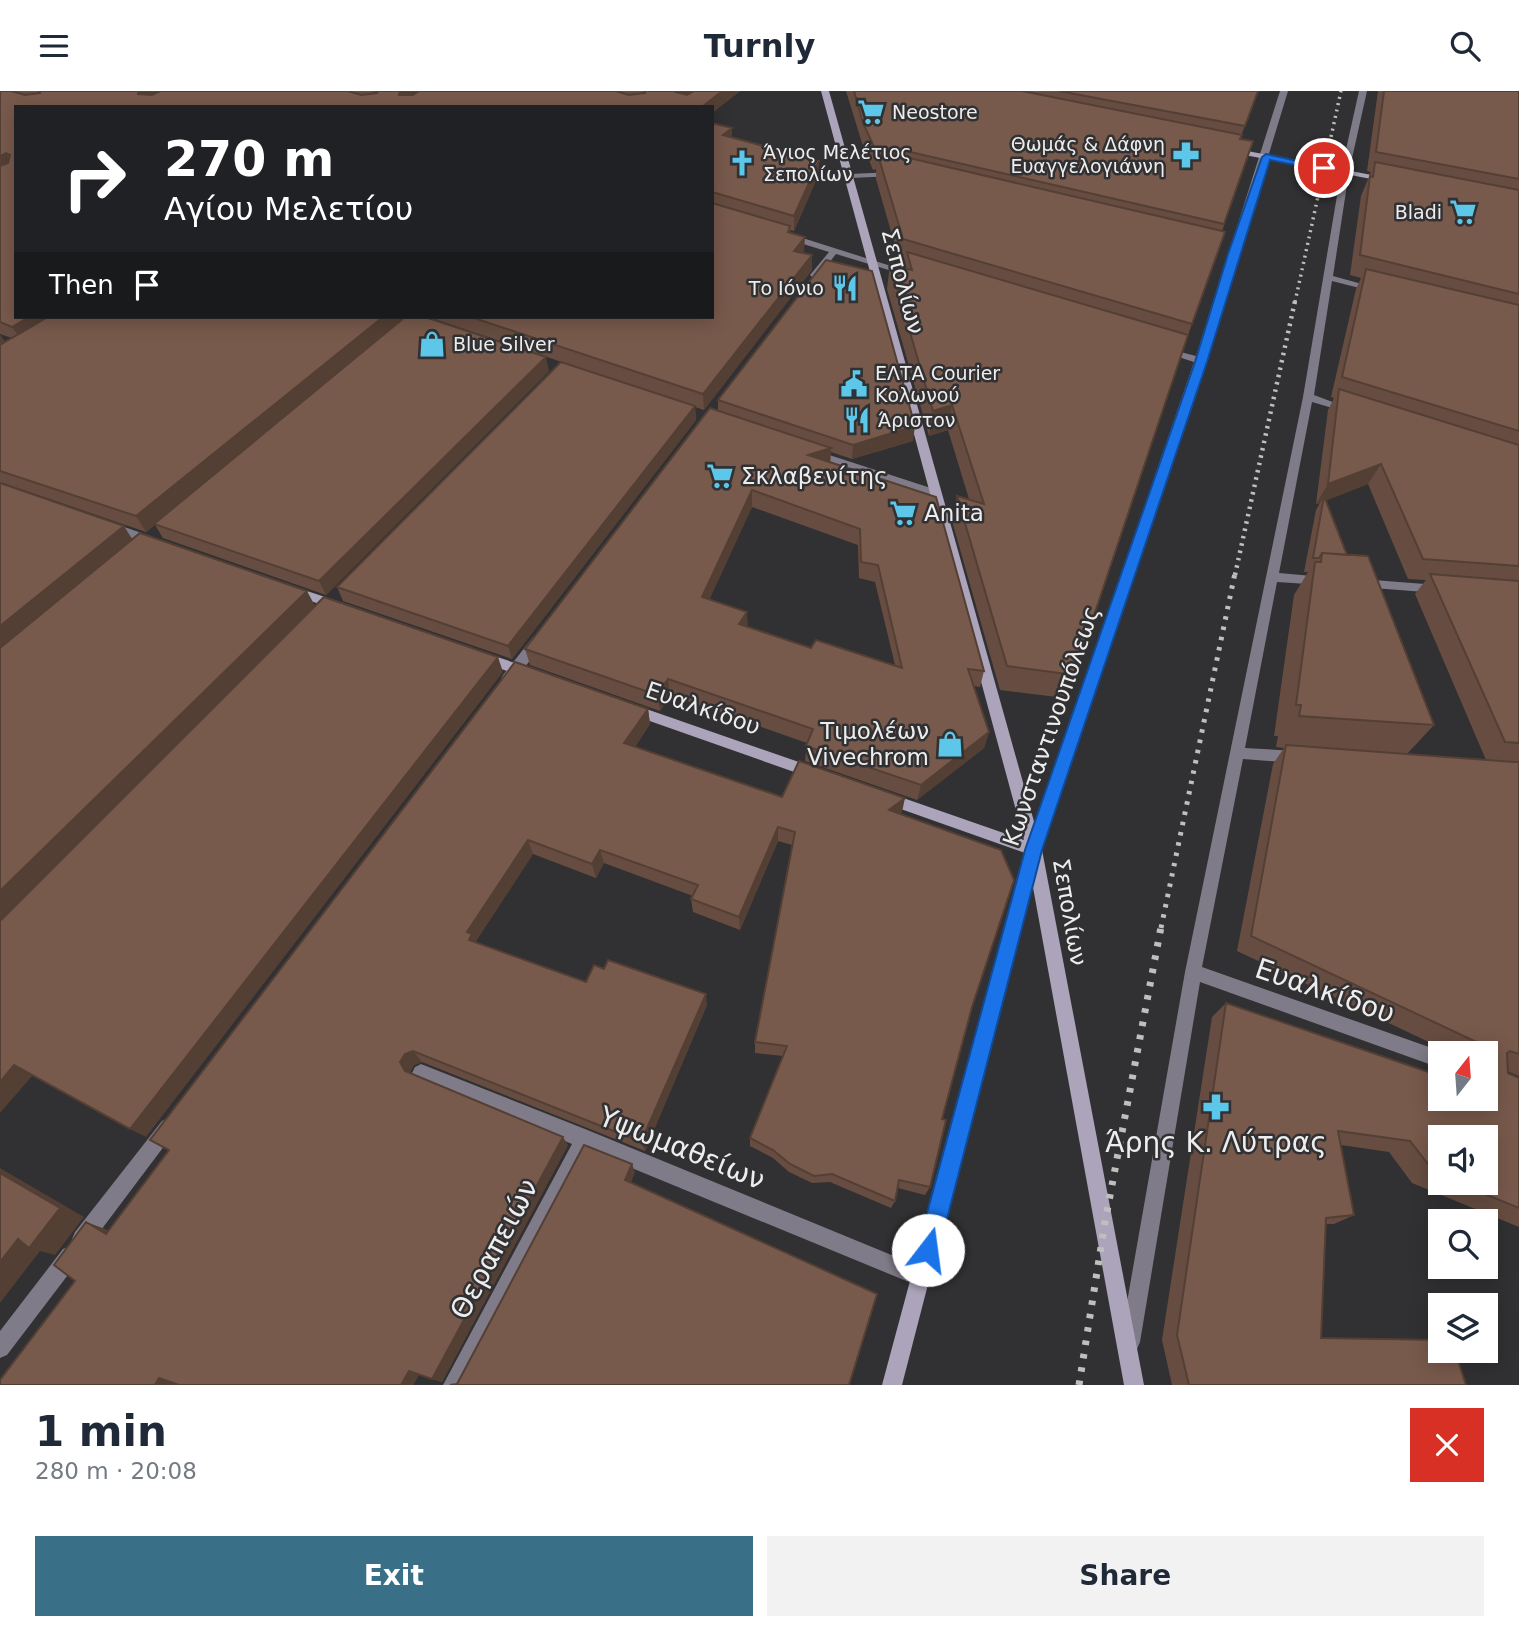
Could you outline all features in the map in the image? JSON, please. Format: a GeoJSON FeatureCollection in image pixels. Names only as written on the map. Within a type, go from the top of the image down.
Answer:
{"type":"FeatureCollection","features":[{"type":"Feature","properties":{"kind":"main road","name":"Σεπολίων"},"geometry":{"type":"LineString","coordinates":[[825,91],[1034,850],[1134,1385]]}},
{"type":"Feature","properties":{"kind":"main road"},"geometry":{"type":"LineString","coordinates":[[1222,148],[1395,182]]}},
{"type":"Feature","properties":{"kind":"main road"},"geometry":{"type":"LineString","coordinates":[[278,585],[354,612]]}},
{"type":"Feature","properties":{"kind":"main road"},"geometry":{"type":"LineString","coordinates":[[467,651],[543,678]]}},
{"type":"Feature","properties":{"kind":"main road","name":"Ευαλκίδου"},"geometry":{"type":"LineString","coordinates":[[622,705],[832,779]]}},
{"type":"Feature","properties":{"kind":"main road"},"geometry":{"type":"LineString","coordinates":[[871,793],[1034,850]]}},
{"type":"Feature","properties":{"kind":"main road","name":"Κωνσταντινουπόλεως"},"geometry":{"type":"LineString","coordinates":[[892,1385],[1034,850]]}},
{"type":"Feature","properties":{"kind":"main road"},"geometry":{"type":"LineString","coordinates":[[1127,1356],[1127,1385]]}},
{"type":"Feature","properties":{"kind":"street","name":"Κωνσταντινουπόλεως"},"geometry":{"type":"LineString","coordinates":[[1034,850],[1201,362],[1233,254],[1266,157],[1284,91]]}},
{"type":"Feature","properties":{"kind":"street"},"geometry":{"type":"LineString","coordinates":[[1127,1356],[1193,972],[1308,397],[1345,172],[1363,91]]}},
{"type":"Feature","properties":{"kind":"street"},"geometry":{"type":"LineString","coordinates":[[849,176],[890,173],[903,176]]}},
{"type":"Feature","properties":{"kind":"street"},"geometry":{"type":"LineString","coordinates":[[773,232],[925,278]]}},
{"type":"Feature","properties":{"kind":"street"},"geometry":{"type":"LineString","coordinates":[[1220,250],[1233,254]]}},
{"type":"Feature","properties":{"kind":"street"},"geometry":{"type":"LineString","coordinates":[[810,283],[834,251]]}},
{"type":"Feature","properties":{"kind":"street"},"geometry":{"type":"LineString","coordinates":[[1329,278],[1384,291]]}},
{"type":"Feature","properties":{"kind":"street"},"geometry":{"type":"LineString","coordinates":[[1148,345],[1201,362]]}},
{"type":"Feature","properties":{"kind":"street"},"geometry":{"type":"LineString","coordinates":[[1308,397],[1360,413]]}},
{"type":"Feature","properties":{"kind":"street"},"geometry":{"type":"LineString","coordinates":[[808,453],[936,494]]}},
{"type":"Feature","properties":{"kind":"street"},"geometry":{"type":"LineString","coordinates":[[100,523],[152,541]]}},
{"type":"Feature","properties":{"kind":"street"},"geometry":{"type":"LineString","coordinates":[[1272,577],[1450,590]]}},
{"type":"Feature","properties":{"kind":"street"},"geometry":{"type":"LineString","coordinates":[[499,691],[549,625]]}},
{"type":"Feature","properties":{"kind":"street"},"geometry":{"type":"LineString","coordinates":[[1238,753],[1317,758]]}},
{"type":"Feature","properties":{"kind":"street","name":"Ευαλκίδου"},"geometry":{"type":"LineString","coordinates":[[1193,972],[1428,1055]]}},
{"type":"Feature","properties":{"kind":"street","name":"Υψωμαθείων"},"geometry":{"type":"LineString","coordinates":[[421,1073],[921,1277]]}},
{"type":"Feature","properties":{"kind":"street"},"geometry":{"type":"LineString","coordinates":[[0,1348],[178,1114]]}},
{"type":"Feature","properties":{"kind":"street","name":"Θεραπειών"},"geometry":{"type":"LineString","coordinates":[[453,1385],[585,1138]]}},
{"type":"Feature","properties":{"kind":"building"},"geometry":{"type":"Polygon","coordinates":[[[0,91],[25,95],[40,93],[39,91],[139,91],[138,94],[152,95],[160,91],[348,91],[361,95],[378,93],[372,91],[400,91],[399,95],[413,95],[419,91],[616,91],[629,95],[645,93],[644,91],[678,91],[676,92],[687,95],[694,91],[722,91],[704,105],[14,105],[14,319],[26,319],[12,327],[0,322],[0,166],[8,163],[10,155],[6,153],[0,156],[0,91]]]}},
{"type":"Feature","properties":{"kind":"building"},"geometry":{"type":"Polygon","coordinates":[[[854,91],[1022,91],[1242,135],[1240,139],[1253,141],[1224,224],[893,148],[875,149],[863,123],[854,91]]]}},
{"type":"Feature","properties":{"kind":"building"},"geometry":{"type":"Polygon","coordinates":[[[1059,91],[1258,91],[1245,126],[1059,91]]]}},
{"type":"Feature","properties":{"kind":"building"},"geometry":{"type":"Polygon","coordinates":[[[1384,91],[1519,91],[1519,179],[1376,152],[1384,91]]]}},
{"type":"Feature","properties":{"kind":"building","name":"Άγιος Μελέτιος Σεπολίων"},"geometry":{"type":"Polygon","coordinates":[[[714,124],[732,128],[723,135],[819,161],[794,216],[714,193],[714,124]]]}},
{"type":"Feature","properties":{"kind":"building"},"geometry":{"type":"Polygon","coordinates":[[[892,154],[1225,232],[1192,324],[903,239],[878,155],[892,154]]]}},
{"type":"Feature","properties":{"kind":"building"},"geometry":{"type":"Polygon","coordinates":[[[1375,162],[1519,190],[1519,294],[1360,255],[1370,176],[1373,177],[1375,162]]]}},
{"type":"Feature","properties":{"kind":"building"},"geometry":{"type":"Polygon","coordinates":[[[714,204],[790,226],[788,232],[805,237],[794,251],[812,255],[703,394],[477,319],[714,319],[714,204]]]}},
{"type":"Feature","properties":{"kind":"building"},"geometry":{"type":"Polygon","coordinates":[[[907,252],[1188,335],[1074,675],[1007,666],[957,496],[984,504],[952,405],[933,411],[890,264],[912,270],[907,252]]]}},
{"type":"Feature","properties":{"kind":"building"},"geometry":{"type":"Polygon","coordinates":[[[826,260],[872,271],[915,426],[853,445],[718,400],[826,260]]]}},
{"type":"Feature","properties":{"kind":"building"},"geometry":{"type":"Polygon","coordinates":[[[1366,269],[1519,305],[1519,431],[1342,377],[1366,269]]]}},
{"type":"Feature","properties":{"kind":"building"},"geometry":{"type":"Polygon","coordinates":[[[45,319],[381,319],[136,516],[0,471],[0,345],[45,319]]]}},
{"type":"Feature","properties":{"kind":"building"},"geometry":{"type":"Polygon","coordinates":[[[403,319],[431,319],[546,357],[319,581],[154,524],[403,319]]]}},
{"type":"Feature","properties":{"kind":"building"},"geometry":{"type":"Polygon","coordinates":[[[561,362],[695,406],[508,646],[337,587],[561,362]]]}},
{"type":"Feature","properties":{"kind":"building"},"geometry":{"type":"Polygon","coordinates":[[[1339,389],[1519,445],[1519,566],[1423,559],[1381,464],[1328,484],[1339,389]]]}},
{"type":"Feature","properties":{"kind":"building"},"geometry":{"type":"Polygon","coordinates":[[[710,408],[831,448],[808,455],[936,497],[984,671],[968,669],[989,732],[921,785],[806,746],[813,729],[668,679],[657,695],[525,649],[710,408]],[[752,490],[702,597],[747,612],[739,624],[811,648],[816,640],[902,668],[878,565],[861,562],[860,529],[752,490]]]}},
{"type":"Feature","properties":{"kind":"building"},"geometry":{"type":"Polygon","coordinates":[[[0,483],[124,526],[0,626],[0,483]]]}},
{"type":"Feature","properties":{"kind":"building"},"geometry":{"type":"Polygon","coordinates":[[[1324,496],[1347,555],[1322,553],[1319,558],[1313,558],[1324,496]]]}},
{"type":"Feature","properties":{"kind":"building"},"geometry":{"type":"Polygon","coordinates":[[[140,533],[307,591],[0,891],[0,648],[140,533]]]}},
{"type":"Feature","properties":{"kind":"building"},"geometry":{"type":"Polygon","coordinates":[[[1322,553],[1368,556],[1434,725],[1299,716],[1301,705],[1296,705],[1315,562],[1321,562],[1322,553]]]}},
{"type":"Feature","properties":{"kind":"building"},"geometry":{"type":"Polygon","coordinates":[[[1430,574],[1519,581],[1519,743],[1505,742],[1430,574]]]}},
{"type":"Feature","properties":{"kind":"building"},"geometry":{"type":"Polygon","coordinates":[[[324,597],[498,657],[130,1129],[14,1065],[0,1082],[0,921],[324,597]]]}},
{"type":"Feature","properties":{"kind":"building"},"geometry":{"type":"Polygon","coordinates":[[[515,662],[648,709],[624,743],[782,797],[799,761],[905,798],[889,810],[1001,850],[1014,880],[972,1007],[942,1119],[946,1120],[930,1187],[899,1180],[895,1201],[832,1174],[814,1176],[750,1138],[787,1046],[755,1042],[795,832],[778,827],[739,917],[691,899],[698,885],[600,850],[592,864],[528,840],[467,932],[472,934],[469,940],[586,982],[594,965],[604,969],[608,960],[706,994],[641,1142],[413,1051],[405,1054],[400,1062],[405,1071],[563,1137],[432,1379],[409,1371],[401,1385],[179,1385],[159,1378],[155,1385],[0,1385],[0,1380],[75,1281],[54,1265],[86,1222],[106,1234],[169,1150],[150,1140],[515,662]]]}},
{"type":"Feature","properties":{"kind":"building"},"geometry":{"type":"Polygon","coordinates":[[[1286,745],[1519,762],[1519,1054],[1510,1051],[1507,1053],[1508,1073],[1519,1078],[1519,1208],[1487,1195],[1498,1195],[1498,1125],[1428,1125],[1428,1164],[1410,1141],[1338,1131],[1354,1215],[1326,1218],[1321,1338],[1428,1340],[1428,1363],[1459,1363],[1466,1385],[1189,1385],[1177,1335],[1226,1003],[1428,1072],[1428,1111],[1498,1111],[1498,1041],[1474,1041],[1251,936],[1286,745]]]}},
{"type":"Feature","properties":{"kind":"building"},"geometry":{"type":"Polygon","coordinates":[[[584,1145],[632,1164],[625,1180],[877,1294],[849,1385],[450,1385],[457,1384],[584,1145]]]}},
{"type":"Feature","properties":{"kind":"building"},"geometry":{"type":"Polygon","coordinates":[[[0,1173],[60,1208],[29,1248],[18,1239],[0,1262],[0,1173]]]}},
{"type":"Feature","properties":{"kind":"railway"},"geometry":{"type":"LineString","coordinates":[[1295,302],[1341,91]]}},
{"type":"Feature","properties":{"kind":"railway"},"geometry":{"type":"LineString","coordinates":[[1235,575],[1295,301]]}},
{"type":"Feature","properties":{"kind":"railway"},"geometry":{"type":"LineString","coordinates":[[1161,928],[1235,573]]}},
{"type":"Feature","properties":{"kind":"railway"},"geometry":{"type":"LineString","coordinates":[[1079,1385],[1105,1222],[1161,927]]}},
{"type":"Feature","properties":{"kind":"place","name":"Neostore"},"geometry":{"type":"Point","coordinates":[871,112]}},
{"type":"Feature","properties":{"kind":"place","name":"Θωμάς & Δάφνη Ευαγγελογιάννη"},"geometry":{"type":"Point","coordinates":[1186,155]}},
{"type":"Feature","properties":{"kind":"place","name":"Άγιος Μελέτιος Σεπολίων"},"geometry":{"type":"Point","coordinates":[742,163]}},
{"type":"Feature","properties":{"kind":"place","name":"Bladi"},"geometry":{"type":"Point","coordinates":[1463,212]}},
{"type":"Feature","properties":{"kind":"place","name":"Το Ιόνιο"},"geometry":{"type":"Point","coordinates":[845,288]}},
{"type":"Feature","properties":{"kind":"place","name":"Blue Silver"},"geometry":{"type":"Point","coordinates":[432,344]}},
{"type":"Feature","properties":{"kind":"place","name":"ΕΛΤΑ Courier Κολωνού"},"geometry":{"type":"Point","coordinates":[854,384]}},
{"type":"Feature","properties":{"kind":"place","name":"Άριστον"},"geometry":{"type":"Point","coordinates":[857,420]}},
{"type":"Feature","properties":{"kind":"place","name":"Σκλαβενίτης"},"geometry":{"type":"Point","coordinates":[720,476]}},
{"type":"Feature","properties":{"kind":"place","name":"Anita"},"geometry":{"type":"Point","coordinates":[903,513]}},
{"type":"Feature","properties":{"kind":"place","name":"Τιμολέων Vivechrom"},"geometry":{"type":"Point","coordinates":[950,744]}},
{"type":"Feature","properties":{"kind":"place","name":"Άρης Κ. Λύτρας"},"geometry":{"type":"Point","coordinates":[1216,1107]}},
{"type":"Feature","properties":{"kind":"route"},"geometry":{"type":"LineString","coordinates":[[928,1250],[1034,850],[1201,362],[1233,254],[1266,157],[1324,168]]}}]}
